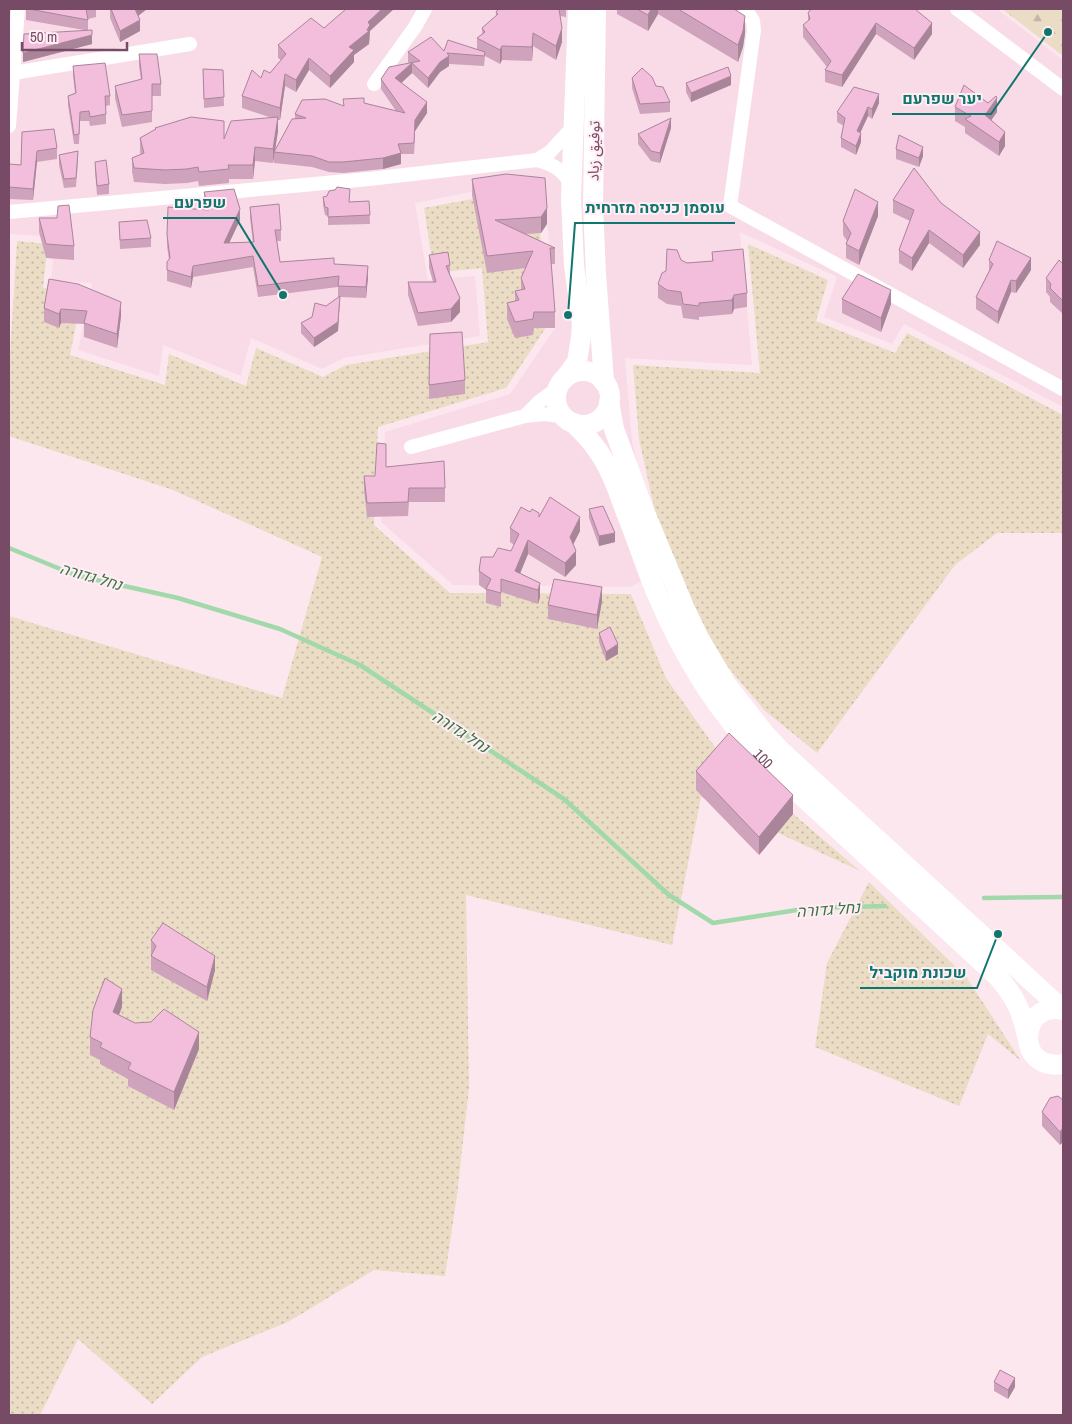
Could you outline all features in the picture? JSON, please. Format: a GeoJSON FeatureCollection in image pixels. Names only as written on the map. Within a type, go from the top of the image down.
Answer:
{"type":"FeatureCollection","features":[{"type":"Feature","properties":{"kind":"main road","name":"توفيق زياد"},"geometry":{"type":"LineString","coordinates":[[562,382],[577,362],[582,331],[574,265],[572,185],[578,9]]}},
{"type":"Feature","properties":{"kind":"main road","name":"توفيق زياد"},"geometry":{"type":"LineString","coordinates":[[596,9],[593,205],[604,382]]}},
{"type":"Feature","properties":{"kind":"main road"},"geometry":{"type":"LineString","coordinates":[[582,371],[598,376],[604,382],[610,395],[610,402],[607,410],[597,421],[589,424],[570,421],[557,406],[556,398],[562,382],[573,373],[582,371]]}},
{"type":"Feature","properties":{"kind":"main road","name":"100"},"geometry":{"type":"LineString","coordinates":[[610,402],[614,429],[643,508],[685,609],[711,660],[745,710],[782,750],[1063,1010]]}},
{"type":"Feature","properties":{"kind":"main road","name":"100"},"geometry":{"type":"LineString","coordinates":[[570,421],[592,442],[602,457],[620,496],[668,619],[692,666],[719,708],[753,750],[998,977],[1018,1004],[1023,1016],[1032,1053],[1046,1064],[1061,1066]]}},
{"type":"Feature","properties":{"kind":"main road"},"geometry":{"type":"LineString","coordinates":[[1028,1036],[1029,1027],[1040,1014],[1048,1010],[1063,1010]]}},
{"type":"Feature","properties":{"kind":"street"},"geometry":{"type":"LineString","coordinates":[[9,126],[18,9]]}},
{"type":"Feature","properties":{"kind":"street"},"geometry":{"type":"LineString","coordinates":[[374,84],[415,27],[425,9]]}},
{"type":"Feature","properties":{"kind":"street"},"geometry":{"type":"LineString","coordinates":[[745,9],[753,21],[754,30],[730,206],[1063,388]]}},
{"type":"Feature","properties":{"kind":"street"},"geometry":{"type":"LineString","coordinates":[[957,9],[1063,89]]}},
{"type":"Feature","properties":{"kind":"street"},"geometry":{"type":"LineString","coordinates":[[13,73],[190,44]]}},
{"type":"Feature","properties":{"kind":"street"},"geometry":{"type":"LineString","coordinates":[[537,160],[550,152],[573,127]]}},
{"type":"Feature","properties":{"kind":"street"},"geometry":{"type":"LineString","coordinates":[[9,212],[360,180],[537,160],[549,163],[562,171],[572,185]]}},
{"type":"Feature","properties":{"kind":"street"},"geometry":{"type":"LineString","coordinates":[[525,416],[562,382]]}},
{"type":"Feature","properties":{"kind":"street"},"geometry":{"type":"LineString","coordinates":[[411,447],[525,416],[555,415],[570,421]]}},
{"type":"Feature","properties":{"kind":"shaded area"},"geometry":{"type":"Polygon","coordinates":[[[9,9],[997,9],[1063,60],[1063,407],[904,324],[892,344],[824,317],[837,277],[740,232],[752,365],[625,358],[632,441],[661,571],[630,587],[453,585],[381,522],[385,432],[510,394],[555,328],[544,178],[415,203],[428,280],[475,276],[480,336],[344,358],[322,369],[251,338],[241,376],[163,345],[159,376],[78,350],[92,283],[51,281],[55,237],[10,234],[9,251],[9,9]]]}},
{"type":"Feature","properties":{"kind":"green space"},"geometry":{"type":"Polygon","coordinates":[[[1002,9],[1063,9],[1063,56],[1002,9]]]}},
{"type":"Feature","properties":{"kind":"green space"},"geometry":{"type":"Polygon","coordinates":[[[537,187],[547,326],[506,388],[378,427],[374,525],[450,593],[631,594],[666,678],[715,747],[860,871],[701,797],[672,945],[466,895],[469,1088],[457,1195],[445,1276],[374,1270],[288,1322],[202,1357],[152,1404],[78,1339],[40,1415],[9,1415],[9,616],[282,698],[322,557],[173,490],[9,436],[9,371],[17,241],[48,244],[43,288],[83,290],[70,355],[165,385],[169,354],[246,386],[256,348],[323,377],[346,365],[488,342],[482,268],[434,273],[424,208],[537,187]]]}},
{"type":"Feature","properties":{"kind":"green space"},"geometry":{"type":"Polygon","coordinates":[[[748,244],[828,280],[816,321],[895,353],[907,333],[1063,415],[1063,533],[997,533],[955,565],[817,753],[764,710],[711,647],[669,575],[639,439],[633,365],[760,373],[748,244]]]}},
{"type":"Feature","properties":{"kind":"green space"},"geometry":{"type":"Polygon","coordinates":[[[869,882],[967,978],[1021,1061],[988,1034],[959,1106],[815,1047],[827,963],[869,882]]]}},
{"type":"Feature","properties":{"kind":"building"},"geometry":{"type":"Polygon","coordinates":[[[29,9],[86,9],[88,20],[29,9]]]}},
{"type":"Feature","properties":{"kind":"building"},"geometry":{"type":"Polygon","coordinates":[[[111,9],[135,9],[140,20],[120,31],[111,9]]]}},
{"type":"Feature","properties":{"kind":"building"},"geometry":{"type":"Polygon","coordinates":[[[346,9],[382,9],[368,22],[370,25],[367,30],[369,31],[349,47],[354,50],[330,76],[309,58],[296,80],[285,74],[280,108],[242,96],[252,70],[261,78],[264,70],[270,73],[286,54],[278,45],[311,18],[324,28],[346,9]]]}},
{"type":"Feature","properties":{"kind":"building"},"geometry":{"type":"Polygon","coordinates":[[[498,9],[559,9],[562,28],[556,46],[533,33],[532,47],[502,46],[500,50],[477,38],[485,32],[482,28],[498,14],[496,13],[498,9]]]}},
{"type":"Feature","properties":{"kind":"building"},"geometry":{"type":"Polygon","coordinates":[[[637,9],[651,9],[648,15],[637,9]]]}},
{"type":"Feature","properties":{"kind":"building"},"geometry":{"type":"Polygon","coordinates":[[[678,9],[734,9],[745,16],[743,31],[738,45],[678,9]]]}},
{"type":"Feature","properties":{"kind":"building"},"geometry":{"type":"Polygon","coordinates":[[[811,9],[915,9],[932,23],[914,48],[876,23],[842,75],[825,70],[831,61],[803,25],[810,19],[808,13],[811,9]]]}},
{"type":"Feature","properties":{"kind":"building"},"geometry":{"type":"Polygon","coordinates":[[[92,30],[92,35],[23,53],[24,34],[92,30]]]}},
{"type":"Feature","properties":{"kind":"building"},"geometry":{"type":"Polygon","coordinates":[[[431,37],[444,51],[448,40],[485,52],[484,56],[447,53],[449,56],[440,62],[428,78],[412,63],[395,78],[427,102],[415,120],[414,143],[398,144],[401,153],[383,158],[329,162],[312,156],[274,152],[292,119],[306,118],[295,114],[302,100],[325,99],[344,106],[343,99],[364,98],[364,103],[405,113],[381,79],[389,67],[420,61],[408,52],[431,37]]]}},
{"type":"Feature","properties":{"kind":"building"},"geometry":{"type":"Polygon","coordinates":[[[139,54],[157,54],[161,84],[152,84],[152,111],[122,115],[115,86],[142,79],[139,54]]]}},
{"type":"Feature","properties":{"kind":"building"},"geometry":{"type":"Polygon","coordinates":[[[105,63],[110,96],[105,96],[106,114],[90,117],[89,111],[80,112],[79,134],[74,135],[68,96],[76,93],[73,66],[105,63]]]}},
{"type":"Feature","properties":{"kind":"building"},"geometry":{"type":"Polygon","coordinates":[[[728,67],[731,76],[691,93],[686,83],[728,67]]]}},
{"type":"Feature","properties":{"kind":"building"},"geometry":{"type":"Polygon","coordinates":[[[642,68],[652,77],[656,86],[663,87],[670,102],[640,104],[632,78],[642,68]]]}},
{"type":"Feature","properties":{"kind":"building"},"geometry":{"type":"Polygon","coordinates":[[[203,69],[223,70],[224,97],[204,99],[203,69]]]}},
{"type":"Feature","properties":{"kind":"building"},"geometry":{"type":"Polygon","coordinates":[[[964,85],[988,103],[996,96],[997,98],[985,115],[1005,132],[999,142],[965,119],[971,116],[955,107],[964,85]]]}},
{"type":"Feature","properties":{"kind":"building"},"geometry":{"type":"Polygon","coordinates":[[[854,87],[879,94],[872,109],[868,107],[857,131],[861,133],[856,146],[841,138],[845,118],[837,112],[854,87]]]}},
{"type":"Feature","properties":{"kind":"building"},"geometry":{"type":"Polygon","coordinates":[[[191,117],[224,121],[224,139],[231,121],[278,117],[273,149],[255,147],[253,165],[228,165],[229,169],[199,172],[198,167],[165,170],[134,168],[132,158],[144,153],[140,138],[155,128],[191,117]]]}},
{"type":"Feature","properties":{"kind":"building"},"geometry":{"type":"Polygon","coordinates":[[[671,118],[660,153],[651,151],[638,134],[671,118]]]}},
{"type":"Feature","properties":{"kind":"building"},"geometry":{"type":"Polygon","coordinates":[[[54,129],[57,148],[37,151],[33,189],[9,187],[9,164],[21,165],[22,132],[54,129]]]}},
{"type":"Feature","properties":{"kind":"building"},"geometry":{"type":"Polygon","coordinates":[[[899,135],[923,147],[919,158],[896,149],[899,135]]]}},
{"type":"Feature","properties":{"kind":"building"},"geometry":{"type":"Polygon","coordinates":[[[78,151],[76,178],[64,179],[59,155],[78,151]]]}},
{"type":"Feature","properties":{"kind":"building"},"geometry":{"type":"Polygon","coordinates":[[[106,160],[109,184],[97,186],[95,162],[106,160]]]}},
{"type":"Feature","properties":{"kind":"building"},"geometry":{"type":"Polygon","coordinates":[[[914,168],[941,203],[980,232],[963,255],[929,230],[912,258],[899,250],[914,210],[893,200],[914,168]]]}},
{"type":"Feature","properties":{"kind":"building"},"geometry":{"type":"Polygon","coordinates":[[[506,174],[545,178],[547,208],[541,217],[495,220],[555,248],[550,248],[555,312],[534,312],[533,319],[515,322],[507,303],[519,300],[515,291],[525,289],[521,278],[533,251],[487,256],[472,179],[506,174]]]}},
{"type":"Feature","properties":{"kind":"building"},"geometry":{"type":"Polygon","coordinates":[[[337,187],[350,189],[349,202],[369,201],[370,215],[328,217],[328,208],[325,207],[323,197],[327,196],[329,191],[335,190],[337,187]]]}},
{"type":"Feature","properties":{"kind":"building"},"geometry":{"type":"Polygon","coordinates":[[[234,189],[240,209],[224,243],[254,242],[250,207],[279,204],[281,230],[275,230],[280,262],[334,258],[334,264],[368,266],[366,287],[338,286],[339,276],[258,286],[253,256],[193,266],[191,277],[167,270],[167,262],[170,258],[167,235],[168,207],[209,210],[204,192],[234,189]]]}},
{"type":"Feature","properties":{"kind":"building"},"geometry":{"type":"Polygon","coordinates":[[[855,189],[878,202],[859,251],[846,244],[851,233],[843,221],[855,189]]]}},
{"type":"Feature","properties":{"kind":"building"},"geometry":{"type":"Polygon","coordinates":[[[69,205],[74,246],[46,244],[39,218],[57,218],[58,206],[69,205]]]}},
{"type":"Feature","properties":{"kind":"building"},"geometry":{"type":"Polygon","coordinates":[[[147,220],[151,238],[120,240],[119,222],[147,220]]]}},
{"type":"Feature","properties":{"kind":"building"},"geometry":{"type":"Polygon","coordinates":[[[997,241],[1031,258],[1016,281],[1011,280],[998,312],[976,297],[993,264],[989,260],[997,241]]]}},
{"type":"Feature","properties":{"kind":"building"},"geometry":{"type":"Polygon","coordinates":[[[667,249],[677,250],[681,260],[687,263],[713,261],[712,252],[743,249],[747,293],[734,295],[732,300],[699,303],[699,306],[683,304],[681,292],[667,290],[658,284],[662,273],[666,271],[667,249]]]}},
{"type":"Feature","properties":{"kind":"building"},"geometry":{"type":"Polygon","coordinates":[[[448,252],[450,265],[446,266],[460,298],[451,309],[418,313],[408,282],[436,282],[429,255],[448,252]]]}},
{"type":"Feature","properties":{"kind":"building"},"geometry":{"type":"Polygon","coordinates":[[[1059,260],[1063,264],[1063,301],[1050,288],[1051,284],[1046,278],[1059,260]]]}},
{"type":"Feature","properties":{"kind":"building"},"geometry":{"type":"Polygon","coordinates":[[[858,274],[891,290],[881,318],[842,299],[858,274]]]}},
{"type":"Feature","properties":{"kind":"building"},"geometry":{"type":"Polygon","coordinates":[[[49,279],[78,284],[121,302],[117,334],[84,323],[87,311],[61,309],[59,314],[44,308],[49,279]]]}},
{"type":"Feature","properties":{"kind":"building"},"geometry":{"type":"Polygon","coordinates":[[[340,296],[338,322],[314,338],[301,323],[312,317],[315,303],[326,306],[340,296]]]}},
{"type":"Feature","properties":{"kind":"building"},"geometry":{"type":"Polygon","coordinates":[[[462,332],[465,380],[429,385],[430,334],[462,332]]]}},
{"type":"Feature","properties":{"kind":"building"},"geometry":{"type":"Polygon","coordinates":[[[377,443],[386,444],[386,467],[444,461],[445,488],[409,488],[408,502],[367,503],[364,476],[375,476],[377,443]]]}},
{"type":"Feature","properties":{"kind":"building"},"geometry":{"type":"Polygon","coordinates":[[[550,497],[580,517],[570,537],[576,551],[565,563],[528,540],[515,571],[540,583],[538,590],[501,579],[501,593],[486,589],[491,579],[479,571],[481,557],[493,557],[498,548],[511,551],[519,534],[510,528],[521,507],[530,512],[532,509],[539,513],[539,517],[550,497]]]}},
{"type":"Feature","properties":{"kind":"building"},"geometry":{"type":"Polygon","coordinates":[[[603,506],[615,533],[599,536],[589,509],[603,506]]]}},
{"type":"Feature","properties":{"kind":"building"},"geometry":{"type":"Polygon","coordinates":[[[554,579],[602,587],[597,615],[548,605],[554,579]]]}},
{"type":"Feature","properties":{"kind":"building"},"geometry":{"type":"Polygon","coordinates":[[[610,627],[618,644],[606,652],[599,633],[610,627]]]}},
{"type":"Feature","properties":{"kind":"building"},"geometry":{"type":"Polygon","coordinates":[[[729,733],[793,795],[759,837],[696,771],[729,733]]]}},
{"type":"Feature","properties":{"kind":"building"},"geometry":{"type":"Polygon","coordinates":[[[163,923],[215,956],[207,987],[151,956],[156,946],[151,940],[163,923]]]}},
{"type":"Feature","properties":{"kind":"building"},"geometry":{"type":"Polygon","coordinates":[[[105,978],[122,989],[113,1012],[135,1023],[151,1022],[164,1009],[199,1032],[174,1092],[128,1069],[131,1063],[100,1047],[102,1043],[90,1037],[93,1010],[105,978]]]}},
{"type":"Feature","properties":{"kind":"building"},"geometry":{"type":"Polygon","coordinates":[[[1058,1096],[1063,1100],[1063,1128],[1060,1132],[1042,1112],[1050,1098],[1058,1096]]]}},
{"type":"Feature","properties":{"kind":"building"},"geometry":{"type":"Polygon","coordinates":[[[1000,1370],[1015,1378],[1008,1390],[994,1382],[1000,1370]]]}},
{"type":"Feature","properties":{"kind":"waterway","name":"נחל גדורה"},"geometry":{"type":"LineString","coordinates":[[9,548],[75,575],[178,598],[280,629],[360,665],[564,799],[669,895],[713,923],[810,908],[885,906]]}},
{"type":"Feature","properties":{"kind":"waterway","name":"נחל גדורה"},"geometry":{"type":"LineString","coordinates":[[984,898],[1063,897]]}},
{"type":"Feature","properties":{"kind":"place","name":"יער שפרעם"},"geometry":{"type":"Point","coordinates":[1048,32]}},
{"type":"Feature","properties":{"kind":"place","name":"שפרעם"},"geometry":{"type":"Point","coordinates":[283,295]}},
{"type":"Feature","properties":{"kind":"place","name":"עוסמן כניסה מזרחית"},"geometry":{"type":"Point","coordinates":[568,315]}},
{"type":"Feature","properties":{"kind":"place","name":"שכונת מוקביל"},"geometry":{"type":"Point","coordinates":[998,934]}}]}
